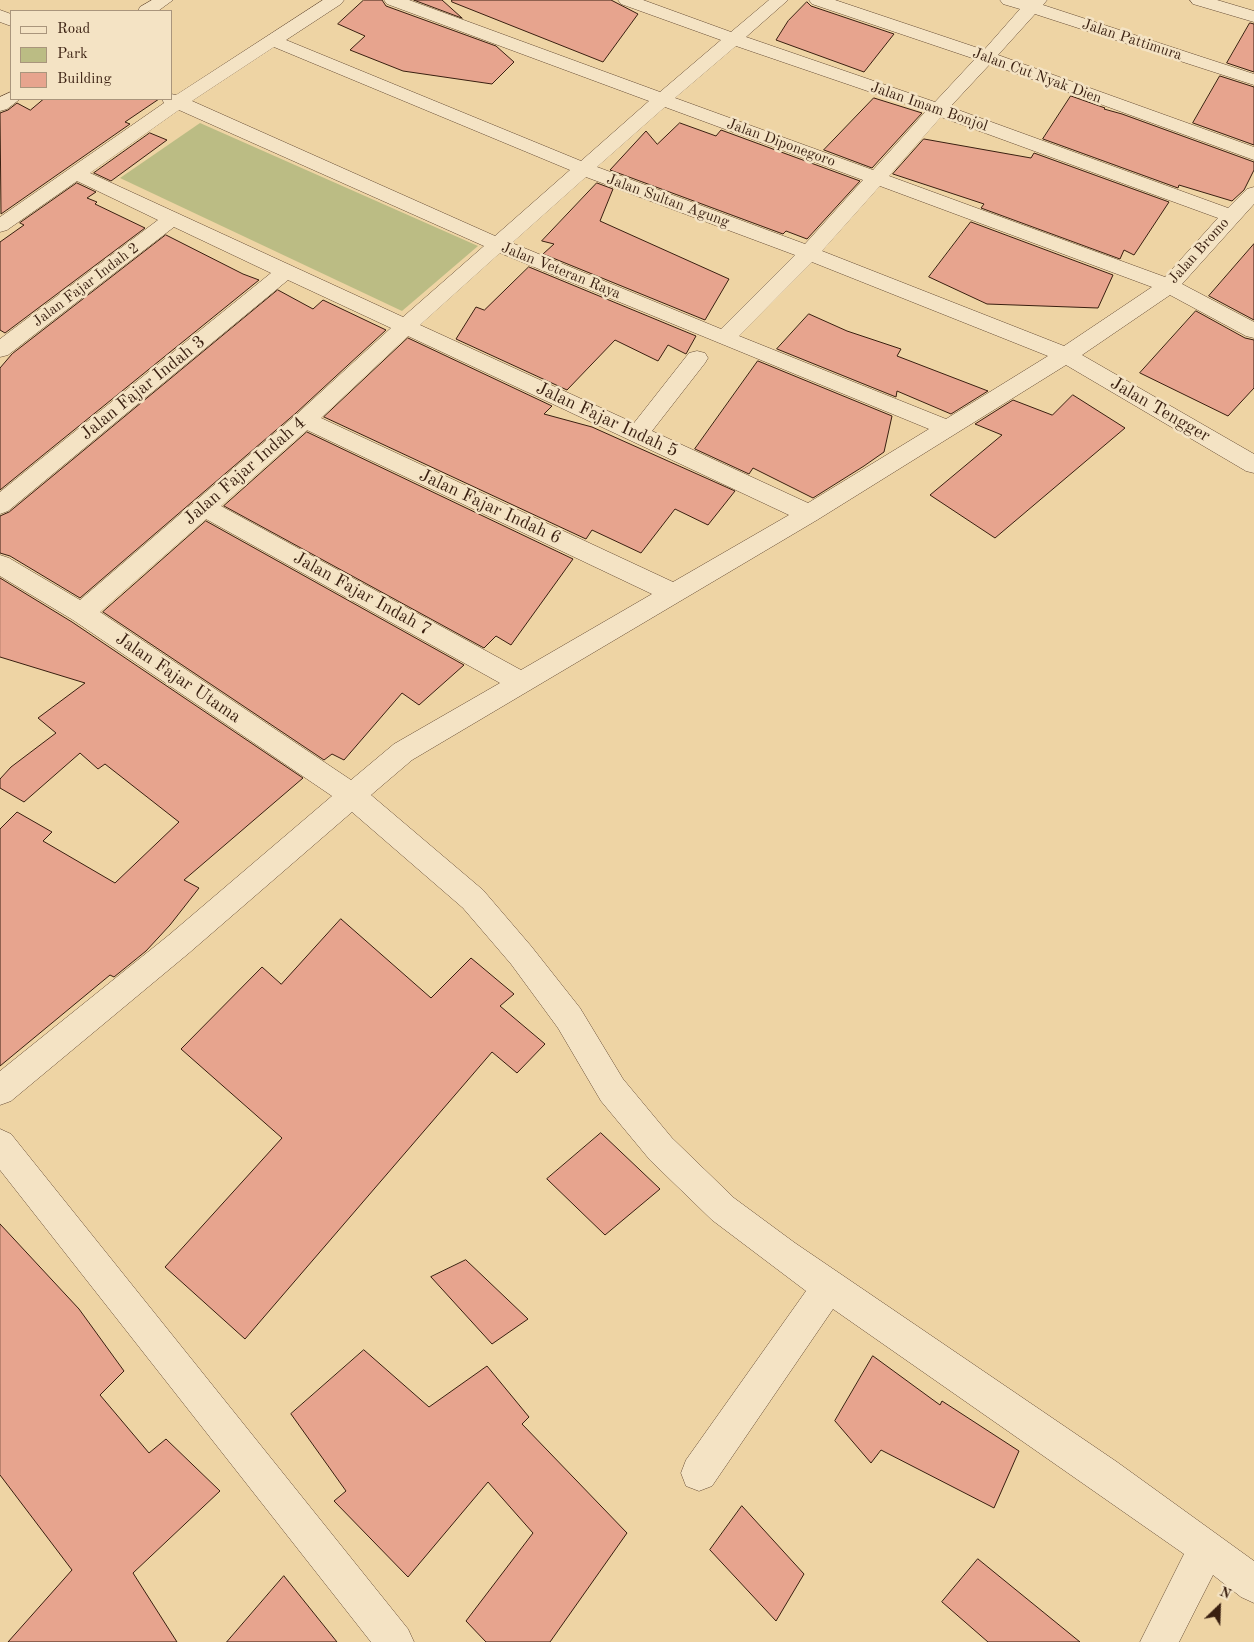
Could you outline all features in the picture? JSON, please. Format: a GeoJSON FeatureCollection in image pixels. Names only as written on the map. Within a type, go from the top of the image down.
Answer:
{"type":"FeatureCollection","features":[{"type":"Feature","properties":{"kind":"street"},"geometry":{"type":"LineString","coordinates":[[148,10],[164,0]]}},
{"type":"Feature","properties":{"kind":"street"},"geometry":{"type":"LineString","coordinates":[[0,226],[175,100],[274,41],[335,0]]}},
{"type":"Feature","properties":{"kind":"street","name":"Jalan Diponegoro"},"geometry":{"type":"LineString","coordinates":[[393,0],[1169,286],[1254,331]]}},
{"type":"Feature","properties":{"kind":"street","name":"Jalan Imam Bonjol"},"geometry":{"type":"LineString","coordinates":[[627,0],[733,39],[938,109],[1231,216]]}},
{"type":"Feature","properties":{"kind":"street","name":"Jalan Fajar Indah 4"},"geometry":{"type":"LineString","coordinates":[[82,613],[305,420],[406,326],[661,100],[779,0]]}},
{"type":"Feature","properties":{"kind":"street","name":"Jalan Cut Nyak Dien"},"geometry":{"type":"LineString","coordinates":[[818,0],[987,58],[1254,154]]}},
{"type":"Feature","properties":{"kind":"street","name":"Jalan Pattimura"},"geometry":{"type":"LineString","coordinates":[[1009,0],[1035,4],[1254,80]]}},
{"type":"Feature","properties":{"kind":"street"},"geometry":{"type":"LineString","coordinates":[[1199,0],[1254,17]]}},
{"type":"Feature","properties":{"kind":"street"},"geometry":{"type":"LineString","coordinates":[[724,338],[810,253],[938,109],[1035,4]]}},
{"type":"Feature","properties":{"kind":"street","name":"Jalan Sultan Agung"},"geometry":{"type":"LineString","coordinates":[[274,41],[583,169],[810,253],[1066,355]]}},
{"type":"Feature","properties":{"kind":"street","name":"Jalan Veteran Raya"},"geometry":{"type":"LineString","coordinates":[[175,100],[498,245],[948,428]]}},
{"type":"Feature","properties":{"kind":"street","name":"Jalan Fajar Indah 5"},"geometry":{"type":"LineString","coordinates":[[75,172],[285,272],[406,326],[809,514]]}},
{"type":"Feature","properties":{"kind":"street","name":"Jalan Bromo"},"geometry":{"type":"LineString","coordinates":[[0,1090],[180,944],[402,752],[809,514],[1066,355],[1169,286],[1254,193]]}},
{"type":"Feature","properties":{"kind":"street","name":"Jalan Fajar Indah 2"},"geometry":{"type":"LineString","coordinates":[[0,350],[172,219]]}},
{"type":"Feature","properties":{"kind":"street","name":"Jalan Fajar Indah 3"},"geometry":{"type":"LineString","coordinates":[[0,505],[285,272]]}},
{"type":"Feature","properties":{"kind":"street","name":"Jalan Tengger"},"geometry":{"type":"LineString","coordinates":[[1066,355],[1254,465]]}},
{"type":"Feature","properties":{"kind":"street"},"geometry":{"type":"LineString","coordinates":[[637,435],[697,358]]}},
{"type":"Feature","properties":{"kind":"street","name":"Jalan Fajar Indah 6"},"geometry":{"type":"LineString","coordinates":[[305,420],[675,594]]}},
{"type":"Feature","properties":{"kind":"street","name":"Jalan Fajar Indah 7"},"geometry":{"type":"LineString","coordinates":[[203,507],[521,682]]}},
{"type":"Feature","properties":{"kind":"street","name":"Jalan Fajar Utama"},"geometry":{"type":"LineString","coordinates":[[0,564],[82,613],[353,796],[473,900],[521,954],[569,1018],[612,1090],[661,1149],[723,1209],[783,1255],[1104,1475],[1254,1584]]}},
{"type":"Feature","properties":{"kind":"street"},"geometry":{"type":"LineString","coordinates":[[0,1145],[395,1642]]}},
{"type":"Feature","properties":{"kind":"street"},"geometry":{"type":"LineString","coordinates":[[699,1473],[829,1287]]}},
{"type":"Feature","properties":{"kind":"street"},"geometry":{"type":"LineString","coordinates":[[1159,1642],[1207,1548]]}},
{"type":"Feature","properties":{"kind":"green space"},"geometry":{"type":"Polygon","coordinates":[[[200,123],[478,246],[402,311],[120,178],[200,123]]]}},
{"type":"Feature","properties":{"kind":"building"},"geometry":{"type":"Polygon","coordinates":[[[364,0],[382,0],[386,6],[496,46],[514,62],[492,84],[403,71],[350,50],[365,36],[338,24],[364,0]]]}},
{"type":"Feature","properties":{"kind":"building"},"geometry":{"type":"Polygon","coordinates":[[[414,0],[442,0],[462,18],[414,0]]]}},
{"type":"Feature","properties":{"kind":"building"},"geometry":{"type":"Polygon","coordinates":[[[452,0],[611,0],[638,14],[603,62],[452,2],[452,0]]]}},
{"type":"Feature","properties":{"kind":"building"},"geometry":{"type":"Polygon","coordinates":[[[807,2],[811,6],[894,34],[864,72],[776,40],[788,21],[807,2]]]}},
{"type":"Feature","properties":{"kind":"building"},"geometry":{"type":"Polygon","coordinates":[[[1250,23],[1254,24],[1254,72],[1227,63],[1250,23]]]}},
{"type":"Feature","properties":{"kind":"building"},"geometry":{"type":"Polygon","coordinates":[[[1220,76],[1254,87],[1254,145],[1193,123],[1220,76]]]}},
{"type":"Feature","properties":{"kind":"building"},"geometry":{"type":"Polygon","coordinates":[[[1071,96],[1254,162],[1254,170],[1244,190],[1232,201],[1179,185],[1178,188],[1043,139],[1071,96]]]}},
{"type":"Feature","properties":{"kind":"building"},"geometry":{"type":"Polygon","coordinates":[[[874,98],[922,113],[872,168],[824,150],[874,98]]]}},
{"type":"Feature","properties":{"kind":"building"},"geometry":{"type":"Polygon","coordinates":[[[43,100],[158,100],[125,122],[130,124],[1,214],[0,113],[17,103],[30,110],[43,100]]]}},
{"type":"Feature","properties":{"kind":"building"},"geometry":{"type":"Polygon","coordinates":[[[680,123],[716,136],[721,130],[860,181],[807,239],[786,231],[783,234],[610,170],[646,131],[657,144],[680,123]]]}},
{"type":"Feature","properties":{"kind":"building"},"geometry":{"type":"Polygon","coordinates":[[[150,133],[167,140],[111,181],[94,173],[150,133]]]}},
{"type":"Feature","properties":{"kind":"building"},"geometry":{"type":"Polygon","coordinates":[[[924,139],[1031,158],[1034,153],[1169,202],[1134,255],[1124,250],[1120,259],[981,208],[984,204],[893,174],[924,139]]]}},
{"type":"Feature","properties":{"kind":"building"},"geometry":{"type":"Polygon","coordinates":[[[77,183],[96,192],[87,198],[97,202],[95,204],[145,228],[5,333],[0,330],[0,242],[24,225],[20,223],[77,183]]]}},
{"type":"Feature","properties":{"kind":"building"},"geometry":{"type":"Polygon","coordinates":[[[597,183],[613,189],[600,221],[729,279],[705,320],[543,254],[554,244],[542,241],[597,183]]]}},
{"type":"Feature","properties":{"kind":"building"},"geometry":{"type":"Polygon","coordinates":[[[971,222],[1113,275],[1098,308],[987,304],[929,277],[971,222]]]}},
{"type":"Feature","properties":{"kind":"building"},"geometry":{"type":"Polygon","coordinates":[[[166,235],[243,274],[259,280],[0,490],[0,368],[12,354],[166,235]]]}},
{"type":"Feature","properties":{"kind":"building"},"geometry":{"type":"Polygon","coordinates":[[[1254,244],[1254,320],[1209,296],[1254,244]]]}},
{"type":"Feature","properties":{"kind":"building"},"geometry":{"type":"Polygon","coordinates":[[[529,267],[696,336],[686,354],[668,345],[658,361],[615,340],[567,390],[456,339],[476,307],[484,310],[529,267]]]}},
{"type":"Feature","properties":{"kind":"building"},"geometry":{"type":"Polygon","coordinates":[[[278,290],[313,309],[323,300],[386,330],[296,413],[80,598],[10,556],[0,553],[0,516],[9,512],[278,290]]]}},
{"type":"Feature","properties":{"kind":"building"},"geometry":{"type":"Polygon","coordinates":[[[1196,311],[1245,338],[1254,340],[1254,388],[1228,416],[1140,373],[1196,311]]]}},
{"type":"Feature","properties":{"kind":"building"},"geometry":{"type":"Polygon","coordinates":[[[809,314],[847,331],[901,349],[897,356],[988,391],[951,414],[897,391],[896,397],[777,349],[809,314]]]}},
{"type":"Feature","properties":{"kind":"building"},"geometry":{"type":"Polygon","coordinates":[[[408,338],[552,406],[544,414],[592,427],[735,491],[708,525],[675,509],[641,553],[592,530],[586,539],[324,417],[408,338]]]}},
{"type":"Feature","properties":{"kind":"building"},"geometry":{"type":"Polygon","coordinates":[[[758,361],[892,416],[884,452],[813,498],[753,468],[749,474],[695,449],[758,361]]]}},
{"type":"Feature","properties":{"kind":"building"},"geometry":{"type":"Polygon","coordinates":[[[1073,395],[1125,428],[995,538],[930,495],[1002,435],[975,424],[1013,400],[1052,415],[1073,395]]]}},
{"type":"Feature","properties":{"kind":"building"},"geometry":{"type":"Polygon","coordinates":[[[307,432],[573,559],[511,645],[496,636],[484,648],[224,506],[307,432]]]}},
{"type":"Feature","properties":{"kind":"building"},"geometry":{"type":"Polygon","coordinates":[[[206,521],[464,665],[419,705],[402,693],[344,760],[332,754],[324,760],[103,612],[206,521]]]}},
{"type":"Feature","properties":{"kind":"building"},"geometry":{"type":"Polygon","coordinates":[[[0,578],[72,622],[303,778],[184,880],[199,888],[170,925],[146,951],[114,977],[110,975],[0,1066],[0,829],[17,812],[52,832],[43,841],[115,883],[179,822],[105,764],[98,769],[80,753],[24,802],[0,788],[0,779],[11,767],[56,733],[38,718],[85,683],[0,657],[0,578]]]}},
{"type":"Feature","properties":{"kind":"building"},"geometry":{"type":"Polygon","coordinates":[[[341,919],[431,998],[471,958],[514,994],[500,1006],[545,1044],[517,1073],[492,1052],[245,1339],[165,1267],[282,1138],[181,1049],[262,967],[281,984],[341,919]]]}},
{"type":"Feature","properties":{"kind":"building"},"geometry":{"type":"Polygon","coordinates":[[[601,1133],[660,1189],[605,1235],[547,1179],[601,1133]]]}},
{"type":"Feature","properties":{"kind":"building"},"geometry":{"type":"Polygon","coordinates":[[[0,1224],[79,1309],[124,1371],[100,1395],[149,1453],[166,1439],[220,1491],[133,1573],[177,1642],[8,1642],[72,1570],[0,1475],[0,1224]]]}},
{"type":"Feature","properties":{"kind":"building"},"geometry":{"type":"Polygon","coordinates":[[[466,1260],[528,1319],[492,1344],[431,1277],[466,1260]]]}},
{"type":"Feature","properties":{"kind":"building"},"geometry":{"type":"Polygon","coordinates":[[[364,1350],[429,1407],[487,1366],[529,1417],[522,1424],[627,1533],[550,1642],[486,1642],[466,1621],[533,1533],[488,1482],[408,1577],[334,1501],[346,1491],[291,1414],[364,1350]]]}},
{"type":"Feature","properties":{"kind":"building"},"geometry":{"type":"Polygon","coordinates":[[[873,1356],[940,1405],[942,1401],[1019,1451],[994,1508],[881,1450],[871,1463],[835,1421],[873,1356]]]}},
{"type":"Feature","properties":{"kind":"building"},"geometry":{"type":"Polygon","coordinates":[[[742,1506],[804,1574],[776,1621],[710,1550],[742,1506]]]}},
{"type":"Feature","properties":{"kind":"building"},"geometry":{"type":"Polygon","coordinates":[[[978,1559],[1080,1642],[988,1642],[942,1602],[978,1559]]]}},
{"type":"Feature","properties":{"kind":"building"},"geometry":{"type":"Polygon","coordinates":[[[284,1576],[337,1642],[227,1642],[284,1576]]]}}]}
